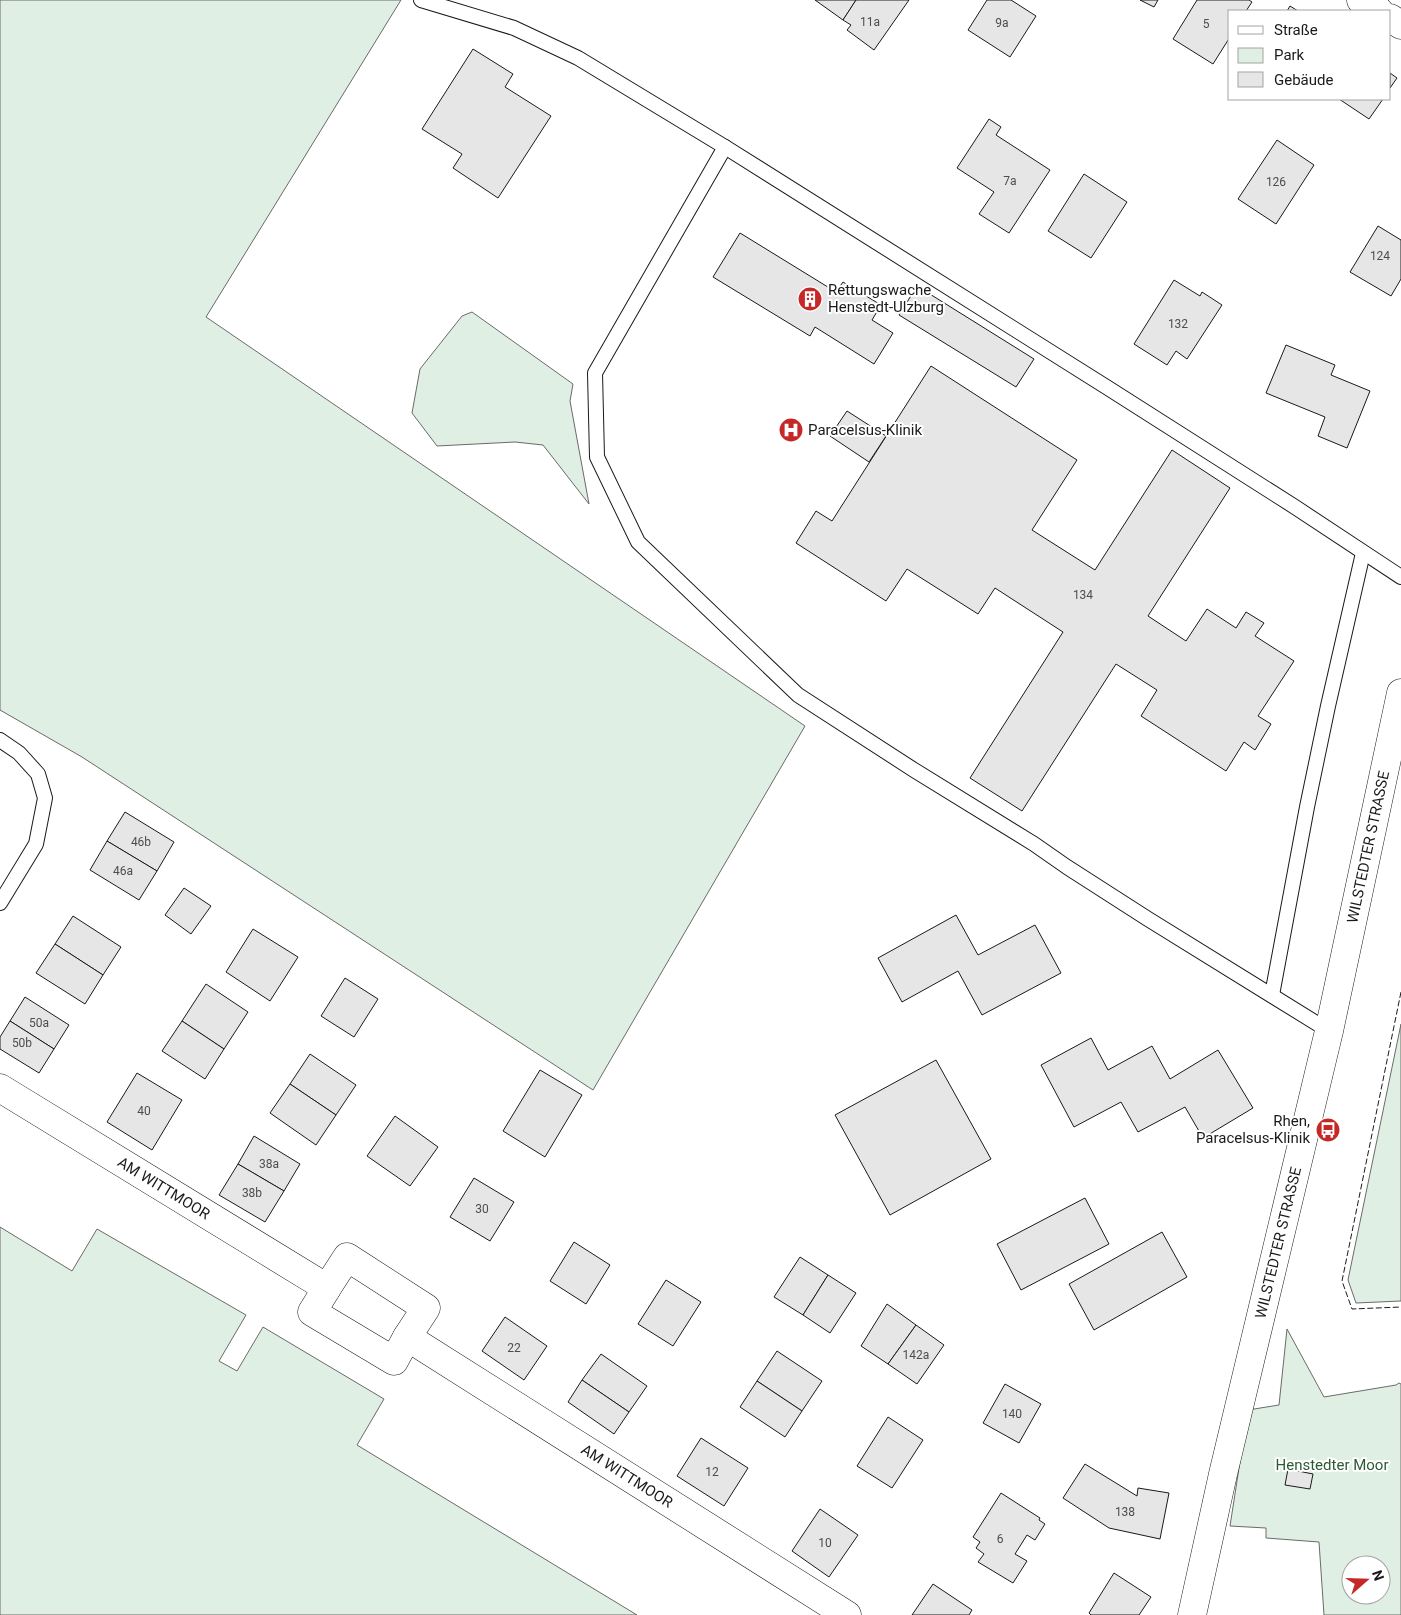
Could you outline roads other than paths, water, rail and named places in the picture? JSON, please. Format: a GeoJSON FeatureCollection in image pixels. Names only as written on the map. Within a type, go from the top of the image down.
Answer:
{"type":"FeatureCollection","features":[{"type":"Feature","properties":{"kind":"street"},"geometry":{"type":"LineString","coordinates":[[1361,0],[1377,10]]}},
{"type":"Feature","properties":{"kind":"street","name":"WILSTEDTER STRASSE"},"geometry":{"type":"LineString","coordinates":[[1192,1615],[1225,1464],[1330,1031],[1401,693]]}},
{"type":"Feature","properties":{"kind":"street","name":"AM WITTMOOR"},"geometry":{"type":"LineString","coordinates":[[0,1088],[327,1288]]}},
{"type":"Feature","properties":{"kind":"street"},"geometry":{"type":"LineString","coordinates":[[347,1257],[426,1308],[407,1337],[394,1361],[312,1312],[347,1257]]}},
{"type":"Feature","properties":{"kind":"street","name":"AM WITTMOOR"},"geometry":{"type":"LineString","coordinates":[[407,1337],[847,1615]]}},
{"type":"Feature","properties":{"kind":"lane"},"geometry":{"type":"LineString","coordinates":[[420,0],[514,28],[578,58],[1108,388],[1401,577]]}},
{"type":"Feature","properties":{"kind":"lane"},"geometry":{"type":"LineString","coordinates":[[724,148],[595,373],[597,457],[638,542],[798,696],[1330,1031]]}},
{"type":"Feature","properties":{"kind":"lane"},"geometry":{"type":"LineString","coordinates":[[1272,996],[1309,798],[1363,553]]}},
{"type":"Feature","properties":{"kind":"lane"},"geometry":{"type":"LineString","coordinates":[[0,740],[19,753],[38,774],[45,798],[36,844],[0,903]]}},
{"type":"Feature","properties":{"kind":"place","name":"Rettungswache Henstedt-Ulzburg"},"geometry":{"type":"Point","coordinates":[810,299]}},
{"type":"Feature","properties":{"kind":"place","name":"Paracelsus-Klinik"},"geometry":{"type":"Point","coordinates":[791,430]}},
{"type":"Feature","properties":{"kind":"place","name":"Rhen, Paracelsus-Klinik"},"geometry":{"type":"Point","coordinates":[1328,1130]}},
{"type":"Feature","properties":{"kind":"park label","name":"Henstedter Moor"},"geometry":{"type":"Point","coordinates":[1332,1465]}}]}
